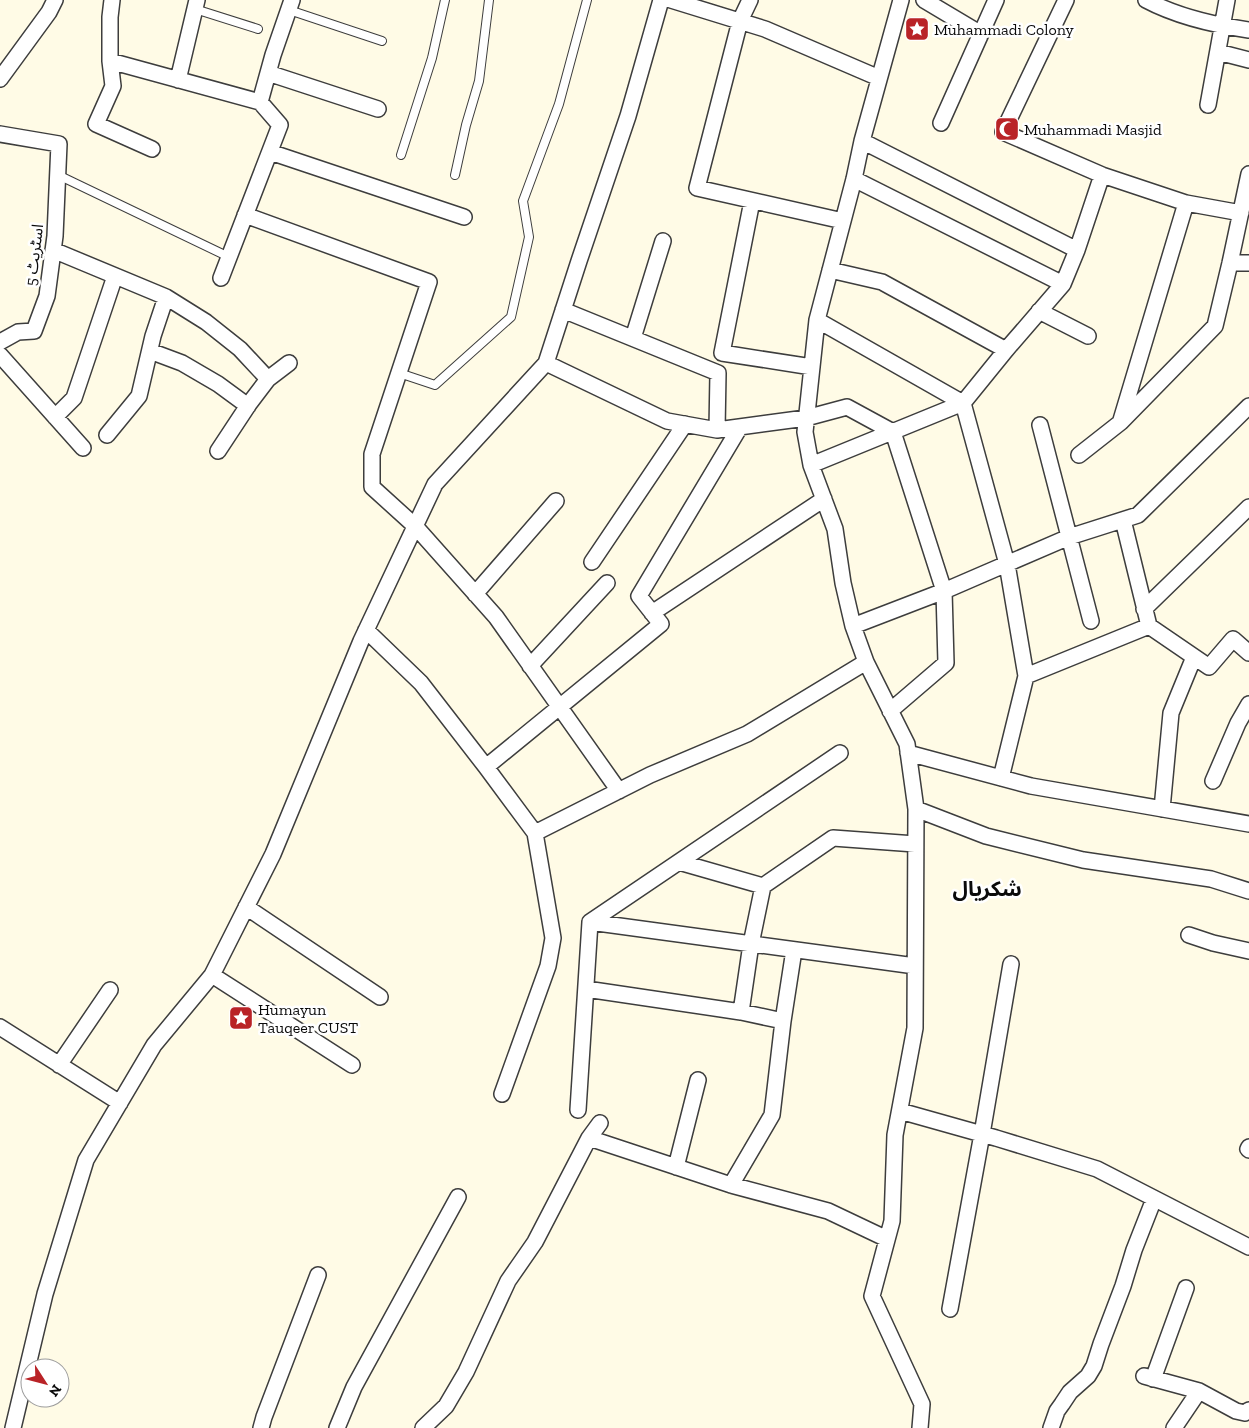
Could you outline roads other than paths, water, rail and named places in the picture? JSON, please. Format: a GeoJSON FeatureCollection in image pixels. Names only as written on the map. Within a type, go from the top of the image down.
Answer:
{"type":"FeatureCollection","features":[{"type":"Feature","properties":{"kind":"street"},"geometry":{"type":"LineString","coordinates":[[0,79],[56,0]]}},
{"type":"Feature","properties":{"kind":"street"},"geometry":{"type":"LineString","coordinates":[[112,0],[110,61],[113,86],[96,124],[152,149]]}},
{"type":"Feature","properties":{"kind":"street"},"geometry":{"type":"LineString","coordinates":[[12,1428],[45,1294],[86,1160],[154,1045],[212,975],[273,854],[366,630],[435,484],[546,363],[628,116],[661,0]]}},
{"type":"Feature","properties":{"kind":"street"},"geometry":{"type":"LineString","coordinates":[[671,0],[765,29],[879,78]]}},
{"type":"Feature","properties":{"kind":"street"},"geometry":{"type":"LineString","coordinates":[[750,0],[740,21],[697,188],[843,221]]}},
{"type":"Feature","properties":{"kind":"street"},"geometry":{"type":"LineString","coordinates":[[901,0],[862,141],[818,320],[805,432],[811,465],[835,529],[842,583],[853,626],[866,662],[907,744],[916,809],[915,1028],[895,1135],[892,1221],[872,1296],[922,1404],[920,1428]]}},
{"type":"Feature","properties":{"kind":"street"},"geometry":{"type":"LineString","coordinates":[[924,0],[981,34]]}},
{"type":"Feature","properties":{"kind":"street"},"geometry":{"type":"LineString","coordinates":[[941,123],[996,0]]}},
{"type":"Feature","properties":{"kind":"street"},"geometry":{"type":"LineString","coordinates":[[1066,0],[1003,132],[1102,175],[1186,203],[1241,213]]}},
{"type":"Feature","properties":{"kind":"street"},"geometry":{"type":"LineString","coordinates":[[1146,0],[1165,10],[1223,26],[1249,30]]}},
{"type":"Feature","properties":{"kind":"street"},"geometry":{"type":"LineString","coordinates":[[1208,105],[1227,0]]}},
{"type":"Feature","properties":{"kind":"street"},"geometry":{"type":"LineString","coordinates":[[178,80],[196,4]]}},
{"type":"Feature","properties":{"kind":"street"},"geometry":{"type":"LineString","coordinates":[[260,102],[290,5]]}},
{"type":"Feature","properties":{"kind":"street"},"geometry":{"type":"LineString","coordinates":[[1218,52],[1249,60]]}},
{"type":"Feature","properties":{"kind":"street"},"geometry":{"type":"LineString","coordinates":[[110,61],[260,102],[280,125],[221,278]]}},
{"type":"Feature","properties":{"kind":"street"},"geometry":{"type":"LineString","coordinates":[[268,73],[378,109]]}},
{"type":"Feature","properties":{"kind":"street","name":"اسٹریٹ 5"},"geometry":{"type":"LineString","coordinates":[[0,134],[59,144],[55,236],[46,296],[34,331],[18,332],[0,342]]}},
{"type":"Feature","properties":{"kind":"street"},"geometry":{"type":"LineString","coordinates":[[862,141],[1078,250]]}},
{"type":"Feature","properties":{"kind":"street"},"geometry":{"type":"LineString","coordinates":[[270,152],[464,217]]}},
{"type":"Feature","properties":{"kind":"street"},"geometry":{"type":"LineString","coordinates":[[1079,455],[1121,422],[1215,326],[1249,174]]}},
{"type":"Feature","properties":{"kind":"street"},"geometry":{"type":"LineString","coordinates":[[811,465],[963,403],[1063,284],[1078,250],[1102,175]]}},
{"type":"Feature","properties":{"kind":"street"},"geometry":{"type":"LineString","coordinates":[[854,178],[1063,284]]}},
{"type":"Feature","properties":{"kind":"street"},"geometry":{"type":"LineString","coordinates":[[752,200],[722,354],[812,367]]}},
{"type":"Feature","properties":{"kind":"street"},"geometry":{"type":"LineString","coordinates":[[1121,422],[1186,203]]}},
{"type":"Feature","properties":{"kind":"street"},"geometry":{"type":"LineString","coordinates":[[245,215],[429,282],[372,454],[372,487],[415,526],[496,617],[619,791]]}},
{"type":"Feature","properties":{"kind":"street"},"geometry":{"type":"LineString","coordinates":[[633,338],[663,241]]}},
{"type":"Feature","properties":{"kind":"street"},"geometry":{"type":"LineString","coordinates":[[53,250],[166,297],[206,322],[240,349],[268,379]]}},
{"type":"Feature","properties":{"kind":"street"},"geometry":{"type":"LineString","coordinates":[[1230,263],[1249,263]]}},
{"type":"Feature","properties":{"kind":"street"},"geometry":{"type":"LineString","coordinates":[[830,270],[882,282],[1006,350]]}},
{"type":"Feature","properties":{"kind":"street"},"geometry":{"type":"LineString","coordinates":[[56,417],[74,398],[115,276]]}},
{"type":"Feature","properties":{"kind":"street"},"geometry":{"type":"LineString","coordinates":[[106,435],[139,396],[166,297]]}},
{"type":"Feature","properties":{"kind":"street"},"geometry":{"type":"LineString","coordinates":[[563,310],[718,372],[716,430]]}},
{"type":"Feature","properties":{"kind":"street"},"geometry":{"type":"LineString","coordinates":[[1039,311],[1088,336]]}},
{"type":"Feature","properties":{"kind":"street"},"geometry":{"type":"LineString","coordinates":[[818,320],[963,403],[1007,564],[1026,676],[1001,778]]}},
{"type":"Feature","properties":{"kind":"street"},"geometry":{"type":"LineString","coordinates":[[150,351],[182,364],[218,384],[248,406]]}},
{"type":"Feature","properties":{"kind":"street"},"geometry":{"type":"LineString","coordinates":[[0,355],[83,448]]}},
{"type":"Feature","properties":{"kind":"street"},"geometry":{"type":"LineString","coordinates":[[218,450],[268,379],[289,363]]}},
{"type":"Feature","properties":{"kind":"street"},"geometry":{"type":"LineString","coordinates":[[546,363],[667,421],[716,430],[806,418],[846,407],[893,432],[944,591],[946,663],[890,710]]}},
{"type":"Feature","properties":{"kind":"street"},"geometry":{"type":"LineString","coordinates":[[853,626],[944,591],[1069,536],[1138,515],[1249,406]]}},
{"type":"Feature","properties":{"kind":"street"},"geometry":{"type":"LineString","coordinates":[[592,562],[686,424]]}},
{"type":"Feature","properties":{"kind":"street"},"geometry":{"type":"LineString","coordinates":[[1040,425],[1092,621]]}},
{"type":"Feature","properties":{"kind":"street"},"geometry":{"type":"LineString","coordinates":[[486,767],[661,624],[639,596],[740,427]]}},
{"type":"Feature","properties":{"kind":"street"},"geometry":{"type":"LineString","coordinates":[[652,613],[824,499]]}},
{"type":"Feature","properties":{"kind":"street"},"geometry":{"type":"LineString","coordinates":[[475,594],[556,502]]}},
{"type":"Feature","properties":{"kind":"street"},"geometry":{"type":"LineString","coordinates":[[1144,609],[1249,507]]}},
{"type":"Feature","properties":{"kind":"street"},"geometry":{"type":"LineString","coordinates":[[1123,520],[1149,626],[1209,667],[1232,640],[1249,653]]}},
{"type":"Feature","properties":{"kind":"street"},"geometry":{"type":"LineString","coordinates":[[530,666],[607,583]]}},
{"type":"Feature","properties":{"kind":"street"},"geometry":{"type":"LineString","coordinates":[[1026,676],[1149,626]]}},
{"type":"Feature","properties":{"kind":"street"},"geometry":{"type":"LineString","coordinates":[[366,630],[421,683],[535,834],[553,938],[548,966],[502,1094]]}},
{"type":"Feature","properties":{"kind":"street"},"geometry":{"type":"LineString","coordinates":[[1162,809],[1171,714],[1194,657]]}},
{"type":"Feature","properties":{"kind":"street"},"geometry":{"type":"LineString","coordinates":[[535,834],[650,775],[747,734],[866,662]]}},
{"type":"Feature","properties":{"kind":"street"},"geometry":{"type":"LineString","coordinates":[[1213,781],[1238,723],[1249,704]]}},
{"type":"Feature","properties":{"kind":"street"},"geometry":{"type":"LineString","coordinates":[[590,922],[840,753]]}},
{"type":"Feature","properties":{"kind":"street"},"geometry":{"type":"LineString","coordinates":[[908,753],[1031,786],[1249,824]]}},
{"type":"Feature","properties":{"kind":"street"},"geometry":{"type":"LineString","coordinates":[[916,809],[986,836],[1074,858],[1211,879],[1249,891]]}},
{"type":"Feature","properties":{"kind":"street"},"geometry":{"type":"LineString","coordinates":[[741,1012],[751,944],[763,886],[833,838],[915,844]]}},
{"type":"Feature","properties":{"kind":"street"},"geometry":{"type":"LineString","coordinates":[[679,862],[763,886]]}},
{"type":"Feature","properties":{"kind":"street"},"geometry":{"type":"LineString","coordinates":[[246,906],[380,997]]}},
{"type":"Feature","properties":{"kind":"street"},"geometry":{"type":"LineString","coordinates":[[590,922],[915,966]]}},
{"type":"Feature","properties":{"kind":"street"},"geometry":{"type":"LineString","coordinates":[[578,1110],[590,922]]}},
{"type":"Feature","properties":{"kind":"street"},"geometry":{"type":"LineString","coordinates":[[1189,935],[1213,943],[1249,951]]}},
{"type":"Feature","properties":{"kind":"street"},"geometry":{"type":"LineString","coordinates":[[731,1185],[772,1115],[783,1021],[794,950]]}},
{"type":"Feature","properties":{"kind":"street"},"geometry":{"type":"LineString","coordinates":[[950,1308],[1011,964]]}},
{"type":"Feature","properties":{"kind":"street"},"geometry":{"type":"LineString","coordinates":[[212,975],[352,1066]]}},
{"type":"Feature","properties":{"kind":"street"},"geometry":{"type":"LineString","coordinates":[[586,989],[741,1012],[783,1021]]}},
{"type":"Feature","properties":{"kind":"street"},"geometry":{"type":"LineString","coordinates":[[59,1065],[110,990]]}},
{"type":"Feature","properties":{"kind":"street"},"geometry":{"type":"LineString","coordinates":[[0,1027],[120,1103]]}},
{"type":"Feature","properties":{"kind":"street"},"geometry":{"type":"LineString","coordinates":[[676,1167],[698,1080]]}},
{"type":"Feature","properties":{"kind":"street"},"geometry":{"type":"LineString","coordinates":[[900,1111],[982,1134],[1096,1170],[1249,1247]]}},
{"type":"Feature","properties":{"kind":"street"},"geometry":{"type":"LineString","coordinates":[[423,1428],[446,1406],[466,1372],[508,1282],[535,1242],[589,1138],[600,1123]]}},
{"type":"Feature","properties":{"kind":"street"},"geometry":{"type":"LineString","coordinates":[[589,1138],[731,1185],[828,1211],[887,1239]]}},
{"type":"Feature","properties":{"kind":"street"},"geometry":{"type":"LineString","coordinates":[[337,1428],[354,1387],[458,1197]]}},
{"type":"Feature","properties":{"kind":"street"},"geometry":{"type":"LineString","coordinates":[[1051,1428],[1057,1411],[1070,1392],[1088,1376],[1094,1366],[1100,1344],[1154,1199]]}},
{"type":"Feature","properties":{"kind":"street"},"geometry":{"type":"LineString","coordinates":[[261,1428],[318,1275]]}},
{"type":"Feature","properties":{"kind":"street"},"geometry":{"type":"LineString","coordinates":[[1186,1288],[1149,1377],[1199,1391],[1236,1411],[1245,1413],[1249,1410]]}},
{"type":"Feature","properties":{"kind":"street"},"geometry":{"type":"LineString","coordinates":[[1174,1428],[1199,1391]]}},
{"type":"Feature","properties":{"kind":"lane"},"geometry":{"type":"LineString","coordinates":[[401,156],[432,58],[445,0]]}},
{"type":"Feature","properties":{"kind":"lane"},"geometry":{"type":"LineString","coordinates":[[455,175],[479,81],[489,0]]}},
{"type":"Feature","properties":{"kind":"lane"},"geometry":{"type":"LineString","coordinates":[[399,373],[435,385],[511,317],[529,237],[523,201],[559,104],[587,0]]}},
{"type":"Feature","properties":{"kind":"lane"},"geometry":{"type":"LineString","coordinates":[[196,4],[258,29]]}},
{"type":"Feature","properties":{"kind":"lane"},"geometry":{"type":"LineString","coordinates":[[290,5],[382,41]]}},
{"type":"Feature","properties":{"kind":"lane"},"geometry":{"type":"LineString","coordinates":[[58,175],[229,257]]}},
{"type":"Feature","properties":{"kind":"place","name":"Muhammadi Colony"},"geometry":{"type":"Point","coordinates":[917,29]}},
{"type":"Feature","properties":{"kind":"place","name":"Muhammadi Masjid"},"geometry":{"type":"Point","coordinates":[1007,129]}},
{"type":"Feature","properties":{"kind":"place","name":"Humayun Tauqeer CUST"},"geometry":{"type":"Point","coordinates":[241,1018]}},
{"type":"Feature","properties":{"kind":"district","name":"شکریال"},"geometry":{"type":"Point","coordinates":[987,888]}}]}
